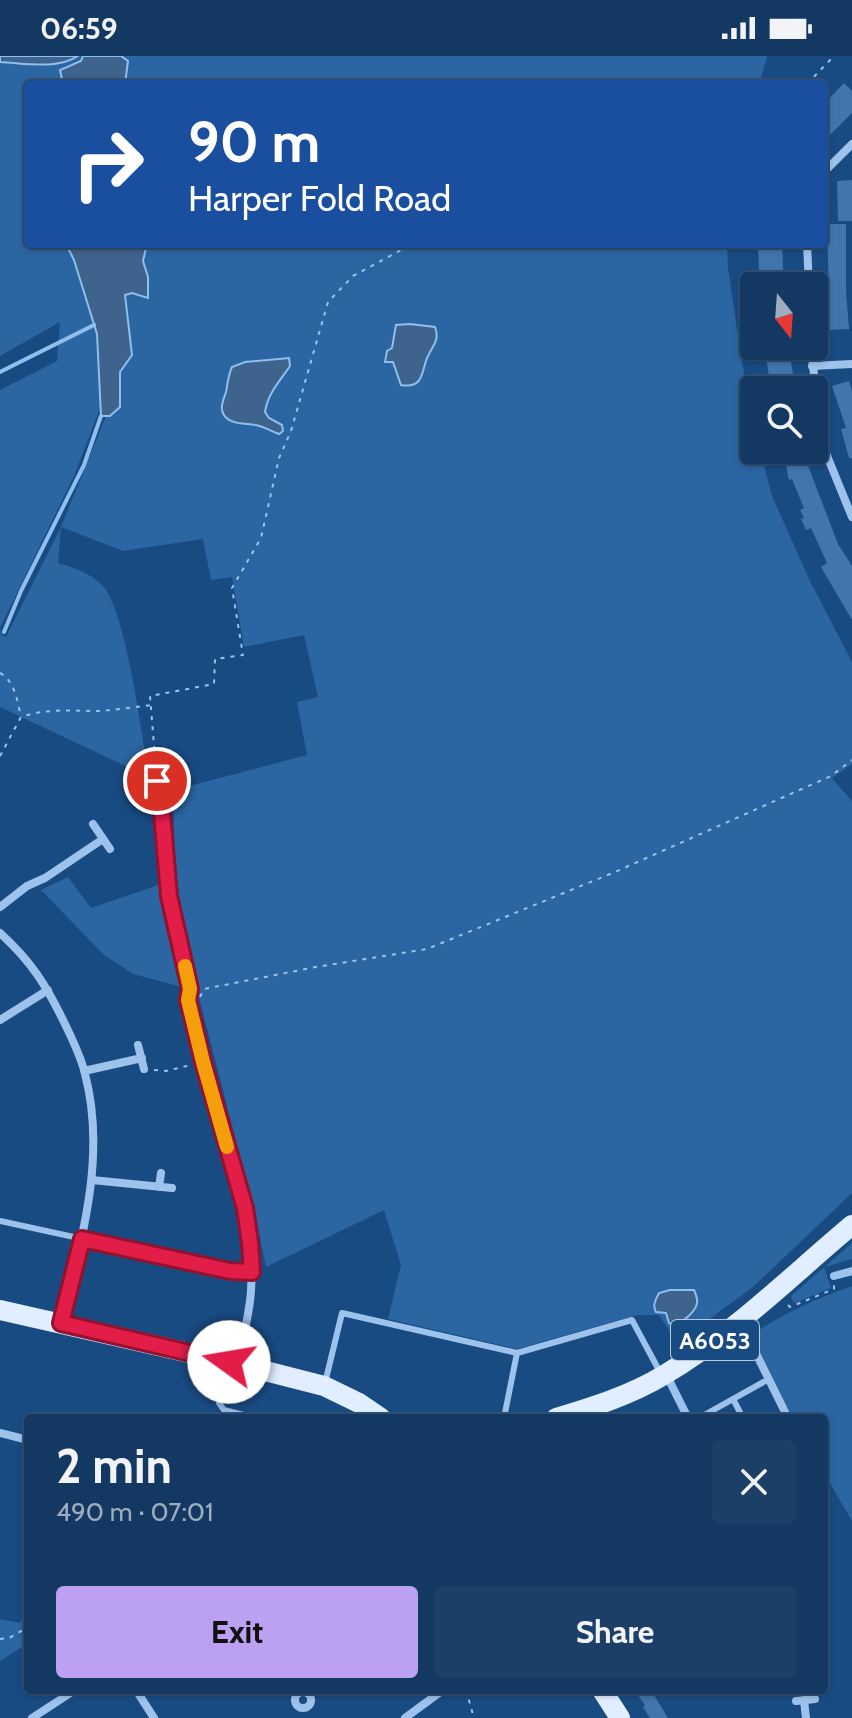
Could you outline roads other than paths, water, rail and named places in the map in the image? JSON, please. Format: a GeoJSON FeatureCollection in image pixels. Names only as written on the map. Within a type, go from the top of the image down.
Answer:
{"type":"FeatureCollection","features":[{"type":"Feature","properties":{"kind":"main road","name":"A6053"},"geometry":{"type":"LineString","coordinates":[[569,1414],[621,1396],[664,1375],[698,1353],[852,1225]]}},
{"type":"Feature","properties":{"kind":"main road"},"geometry":{"type":"LineString","coordinates":[[0,1310],[324,1386],[375,1414]]}},
{"type":"Feature","properties":{"kind":"main road"},"geometry":{"type":"LineString","coordinates":[[605,1694],[620,1718]]}},
{"type":"Feature","properties":{"kind":"street"},"geometry":{"type":"LineString","coordinates":[[828,168],[852,144]]}},
{"type":"Feature","properties":{"kind":"street"},"geometry":{"type":"LineString","coordinates":[[807,248],[808,272]]}},
{"type":"Feature","properties":{"kind":"street"},"geometry":{"type":"LineString","coordinates":[[812,360],[821,441],[852,517]]}},
{"type":"Feature","properties":{"kind":"street"},"geometry":{"type":"LineString","coordinates":[[812,366],[852,364]]}},
{"type":"Feature","properties":{"kind":"street"},"geometry":{"type":"LineString","coordinates":[[157,781],[169,896],[190,989],[188,1000],[245,1208],[250,1243],[251,1293],[233,1363]]}},
{"type":"Feature","properties":{"kind":"street"},"geometry":{"type":"LineString","coordinates":[[93,824],[110,849]]}},
{"type":"Feature","properties":{"kind":"street"},"geometry":{"type":"LineString","coordinates":[[0,907],[27,886],[45,878],[103,839]]}},
{"type":"Feature","properties":{"kind":"street"},"geometry":{"type":"LineString","coordinates":[[0,933],[34,968],[48,990],[84,1071],[90,1097],[92,1180],[89,1208],[61,1323]]}},
{"type":"Feature","properties":{"kind":"street"},"geometry":{"type":"LineString","coordinates":[[0,1020],[48,990]]}},
{"type":"Feature","properties":{"kind":"street"},"geometry":{"type":"LineString","coordinates":[[138,1045],[144,1069]]}},
{"type":"Feature","properties":{"kind":"street"},"geometry":{"type":"LineString","coordinates":[[84,1071],[142,1058]]}},
{"type":"Feature","properties":{"kind":"street"},"geometry":{"type":"LineString","coordinates":[[159,1187],[161,1173]]}},
{"type":"Feature","properties":{"kind":"street"},"geometry":{"type":"LineString","coordinates":[[92,1180],[172,1188]]}},
{"type":"Feature","properties":{"kind":"street"},"geometry":{"type":"LineString","coordinates":[[834,1276],[852,1271]]}},
{"type":"Feature","properties":{"kind":"street"},"geometry":{"type":"LineString","coordinates":[[740,1321],[786,1414]]}},
{"type":"Feature","properties":{"kind":"street"},"geometry":{"type":"LineString","coordinates":[[664,1375],[686,1414]]}},
{"type":"Feature","properties":{"kind":"street"},"geometry":{"type":"LineString","coordinates":[[0,1433],[24,1439]]}},
{"type":"Feature","properties":{"kind":"street"},"geometry":{"type":"LineString","coordinates":[[32,1718],[69,1694]]}},
{"type":"Feature","properties":{"kind":"street"},"geometry":{"type":"LineString","coordinates":[[139,1694],[154,1718]]}},
{"type":"Feature","properties":{"kind":"street"},"geometry":{"type":"LineString","coordinates":[[405,1718],[438,1694]]}},
{"type":"Feature","properties":{"kind":"street"},"geometry":{"type":"LineString","coordinates":[[806,1718],[800,1700],[815,1699]]}},
{"type":"Feature","properties":{"kind":"street"},"geometry":{"type":"LineString","coordinates":[[307,1707],[314,1718]]}},
{"type":"Feature","properties":{"kind":"lane"},"geometry":{"type":"LineString","coordinates":[[0,1221],[230,1271],[252,1272]]}},
{"type":"Feature","properties":{"kind":"lane"},"geometry":{"type":"LineString","coordinates":[[324,1386],[342,1313],[517,1353],[632,1320],[664,1375]]}},
{"type":"Feature","properties":{"kind":"lane"},"geometry":{"type":"LineString","coordinates":[[505,1414],[517,1353]]}},
{"type":"Feature","properties":{"kind":"lane"},"geometry":{"type":"LineString","coordinates":[[233,1363],[219,1403],[224,1410],[240,1414]]}},
{"type":"Feature","properties":{"kind":"lane"},"geometry":{"type":"LineString","coordinates":[[706,1414],[769,1379]]}},
{"type":"Feature","properties":{"kind":"lane"},"geometry":{"type":"LineString","coordinates":[[733,1399],[741,1414]]}},
{"type":"Feature","properties":{"kind":"waterway"},"geometry":{"type":"LineString","coordinates":[[0,372],[94,325]]}},
{"type":"Feature","properties":{"kind":"waterway"},"geometry":{"type":"LineString","coordinates":[[4,632],[84,465],[101,416]]}}]}
